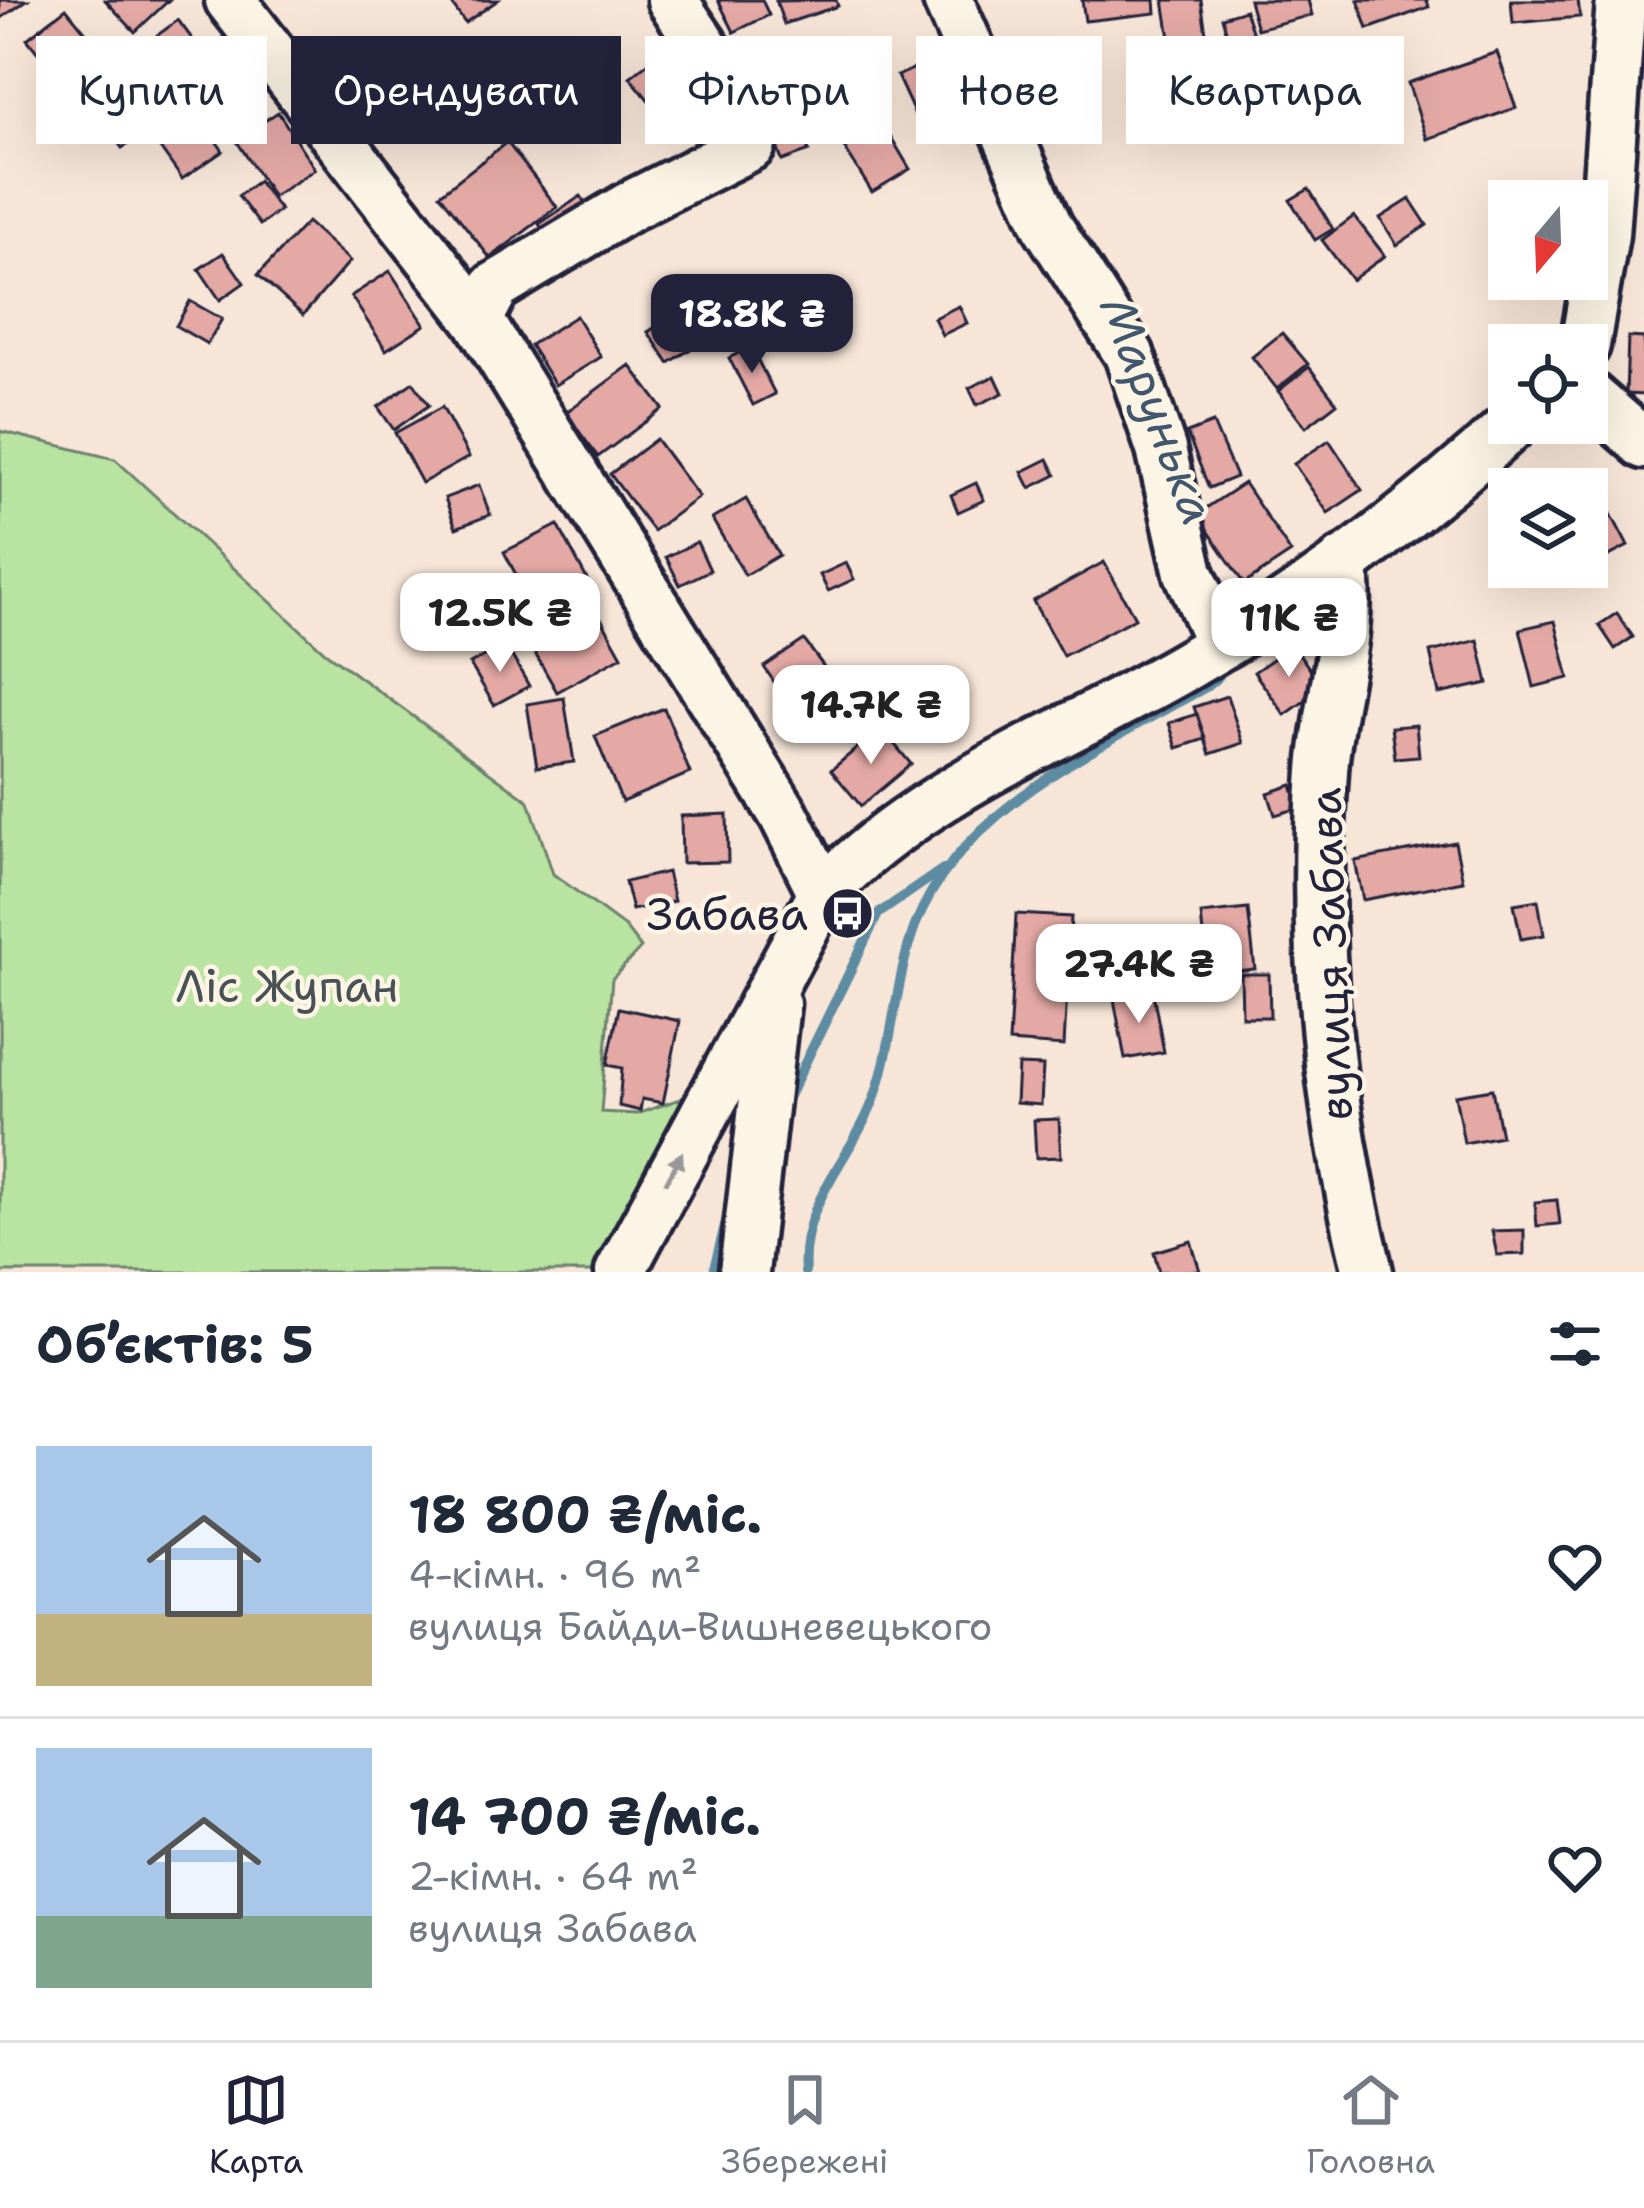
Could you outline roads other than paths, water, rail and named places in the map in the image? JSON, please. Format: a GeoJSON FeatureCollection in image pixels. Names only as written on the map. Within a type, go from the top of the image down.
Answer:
{"type":"FeatureCollection","features":[{"type":"Feature","properties":{"kind":"street"},"geometry":{"type":"LineString","coordinates":[[230,0],[478,319],[784,815],[823,892]]}},
{"type":"Feature","properties":{"kind":"street"},"geometry":{"type":"LineString","coordinates":[[478,319],[496,287],[632,205],[751,146],[742,103],[672,0]]}},
{"type":"Feature","properties":{"kind":"street"},"geometry":{"type":"LineString","coordinates":[[948,0],[1048,227],[1129,354],[1161,449],[1207,651]]}},
{"type":"Feature","properties":{"kind":"street"},"geometry":{"type":"LineString","coordinates":[[1589,324],[1604,235],[1621,0]]}},
{"type":"Feature","properties":{"kind":"street"},"geometry":{"type":"LineString","coordinates":[[1608,412],[1644,444]]}},
{"type":"Feature","properties":{"kind":"street"},"geometry":{"type":"LineString","coordinates":[[620,1272],[823,892],[864,849],[974,778],[1207,651],[1343,562],[1439,491],[1491,444]]}},
{"type":"Feature","properties":{"kind":"street","name":"вулиця Забава"},"geometry":{"type":"LineString","coordinates":[[1343,562],[1348,635],[1323,766],[1320,932],[1338,1152],[1368,1272]]}},
{"type":"Feature","properties":{"kind":"street"},"geometry":{"type":"LineString","coordinates":[[744,1272],[778,975]]}},
{"type":"Feature","properties":{"kind":"waterway","name":"Марунька"},"geometry":{"type":"LineString","coordinates":[[805,1272],[810,1223],[875,1096],[908,947],[936,884],[1000,814],[1081,757],[1206,687],[1219,676],[1216,662]]}},
{"type":"Feature","properties":{"kind":"waterway"},"geometry":{"type":"LineString","coordinates":[[784,1106],[878,914],[943,869]]}},
{"type":"Feature","properties":{"kind":"waterway"},"geometry":{"type":"LineString","coordinates":[[713,1272],[729,1211]]}},
{"type":"Feature","properties":{"kind":"place","name":"Забава"},"geometry":{"type":"Point","coordinates":[847,914]}},
{"type":"Feature","properties":{"kind":"park label","name":"Ліс Жупан"},"geometry":{"type":"Point","coordinates":[287,986]}}]}
